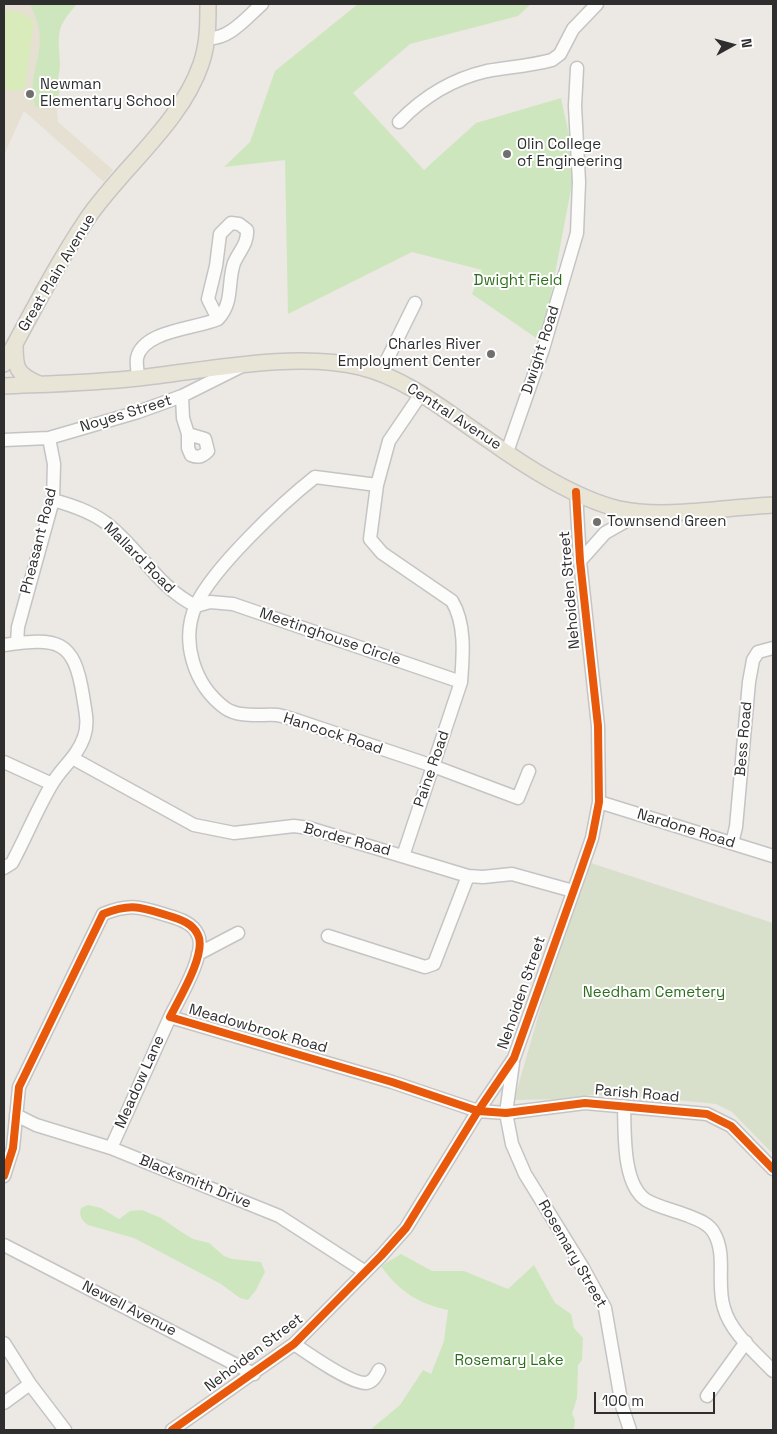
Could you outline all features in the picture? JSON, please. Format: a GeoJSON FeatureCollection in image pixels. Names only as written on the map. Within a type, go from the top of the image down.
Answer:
{"type":"FeatureCollection","features":[{"type":"Feature","properties":{"kind":"main road","name":"Great Plain Avenue"},"geometry":{"type":"LineString","coordinates":[[4,364],[62,258],[87,219],[178,106],[194,79],[201,64],[207,38],[208,4]]}},
{"type":"Feature","properties":{"kind":"main road"},"geometry":{"type":"LineString","coordinates":[[15,344],[16,364],[19,372],[40,384]]}},
{"type":"Feature","properties":{"kind":"main road","name":"Central Avenue"},"geometry":{"type":"LineString","coordinates":[[4,386],[138,378],[242,366],[325,362],[360,367],[380,374],[421,394],[507,452],[576,492],[610,506],[642,512],[773,505]]}},
{"type":"Feature","properties":{"kind":"street"},"geometry":{"type":"LineString","coordinates":[[207,38],[218,39],[226,35],[262,4]]}},
{"type":"Feature","properties":{"kind":"street"},"geometry":{"type":"LineString","coordinates":[[398,122],[414,106],[437,90],[456,81],[487,71],[552,60],[560,54],[573,29],[597,4]]}},
{"type":"Feature","properties":{"kind":"street","name":"Dwight Road"},"geometry":{"type":"LineString","coordinates":[[507,452],[543,349],[577,234],[579,172],[575,106],[577,68]]}},
{"type":"Feature","properties":{"kind":"street"},"geometry":{"type":"LineString","coordinates":[[138,378],[137,358],[141,350],[156,336],[202,326],[218,319],[227,310],[234,262],[248,237],[247,230],[239,224],[231,223],[220,234],[216,266],[208,299],[218,319]]}},
{"type":"Feature","properties":{"kind":"street"},"geometry":{"type":"LineString","coordinates":[[380,374],[403,332],[415,303]]}},
{"type":"Feature","properties":{"kind":"street","name":"Noyes Street"},"geometry":{"type":"LineString","coordinates":[[4,440],[49,438],[159,406],[242,366]]}},
{"type":"Feature","properties":{"kind":"street"},"geometry":{"type":"LineString","coordinates":[[421,394],[389,441],[377,484],[370,539],[382,553],[452,601],[459,612],[463,647],[460,682]]}},
{"type":"Feature","properties":{"kind":"street"},"geometry":{"type":"LineString","coordinates":[[182,396],[183,418],[188,434]]}},
{"type":"Feature","properties":{"kind":"street","name":"Pheasant Road"},"geometry":{"type":"LineString","coordinates":[[18,643],[18,627],[53,500],[54,464],[49,438]]}},
{"type":"Feature","properties":{"kind":"street"},"geometry":{"type":"LineString","coordinates":[[196,606],[217,573],[315,477],[377,484]]}},
{"type":"Feature","properties":{"kind":"street","name":"Nehoiden Street"},"geometry":{"type":"LineString","coordinates":[[172,1430],[294,1344],[381,1256],[406,1228],[478,1111],[514,1058],[592,838],[599,802],[598,726],[580,561],[576,492]]}},
{"type":"Feature","properties":{"kind":"street","name":"Mallard Road"},"geometry":{"type":"LineString","coordinates":[[53,500],[82,510],[106,523],[162,582],[180,598],[196,606]]}},
{"type":"Feature","properties":{"kind":"street"},"geometry":{"type":"LineString","coordinates":[[580,561],[611,529],[642,512]]}},
{"type":"Feature","properties":{"kind":"street","name":"Meetinghouse Circle"},"geometry":{"type":"LineString","coordinates":[[196,606],[210,602],[233,604],[460,682]]}},
{"type":"Feature","properties":{"kind":"street","name":"Hancock Road"},"geometry":{"type":"LineString","coordinates":[[196,606],[189,641],[191,660],[201,682],[226,709],[241,714],[279,716],[433,766],[518,798],[529,770]]}},
{"type":"Feature","properties":{"kind":"street"},"geometry":{"type":"LineString","coordinates":[[4,645],[51,642],[62,646],[74,659],[80,677],[87,722],[83,738],[74,759],[52,784],[12,863],[4,868]]}},
{"type":"Feature","properties":{"kind":"street","name":"Bess Road"},"geometry":{"type":"LineString","coordinates":[[732,843],[736,827],[749,682],[753,660],[758,652],[773,648]]}},
{"type":"Feature","properties":{"kind":"street","name":"Paine Road"},"geometry":{"type":"LineString","coordinates":[[403,856],[460,682]]}},
{"type":"Feature","properties":{"kind":"street","name":"Border Road"},"geometry":{"type":"LineString","coordinates":[[74,759],[194,825],[234,834],[294,826],[309,828],[468,876],[512,874],[573,891]]}},
{"type":"Feature","properties":{"kind":"street"},"geometry":{"type":"LineString","coordinates":[[4,762],[52,784]]}},
{"type":"Feature","properties":{"kind":"street","name":"Nardone Road"},"geometry":{"type":"LineString","coordinates":[[599,802],[773,856]]}},
{"type":"Feature","properties":{"kind":"street"},"geometry":{"type":"LineString","coordinates":[[328,936],[425,967],[434,964],[468,876]]}},
{"type":"Feature","properties":{"kind":"street"},"geometry":{"type":"LineString","coordinates":[[4,1176],[13,1148],[19,1087],[104,914],[122,907],[131,906],[183,920],[198,933],[200,941],[198,954]]}},
{"type":"Feature","properties":{"kind":"street"},"geometry":{"type":"LineString","coordinates":[[198,954],[238,932]]}},
{"type":"Feature","properties":{"kind":"street","name":"Meadowbrook Road"},"geometry":{"type":"LineString","coordinates":[[198,954],[170,1017],[392,1082],[478,1111]]}},
{"type":"Feature","properties":{"kind":"street","name":"Meadow Lane"},"geometry":{"type":"LineString","coordinates":[[111,1148],[170,1017]]}},
{"type":"Feature","properties":{"kind":"street","name":"Rosemary Street"},"geometry":{"type":"LineString","coordinates":[[514,1058],[506,1113],[512,1144],[525,1174],[583,1268],[605,1308],[622,1406],[630,1430]]}},
{"type":"Feature","properties":{"kind":"street","name":"Parish Road"},"geometry":{"type":"LineString","coordinates":[[478,1111],[506,1113],[578,1103],[707,1114],[723,1120],[732,1126],[773,1169]]}},
{"type":"Feature","properties":{"kind":"street"},"geometry":{"type":"LineString","coordinates":[[624,1106],[626,1150],[635,1187],[641,1195],[652,1203],[697,1219],[712,1228],[719,1247],[724,1308],[733,1327],[773,1371]]}},
{"type":"Feature","properties":{"kind":"street","name":"Blacksmith Drive"},"geometry":{"type":"LineString","coordinates":[[16,1115],[36,1125],[111,1148],[278,1216],[364,1272]]}},
{"type":"Feature","properties":{"kind":"street","name":"Newell Avenue"},"geometry":{"type":"LineString","coordinates":[[4,1245],[254,1374]]}},
{"type":"Feature","properties":{"kind":"street"},"geometry":{"type":"LineString","coordinates":[[707,1396],[746,1342]]}},
{"type":"Feature","properties":{"kind":"street"},"geometry":{"type":"LineString","coordinates":[[4,1343],[30,1384],[65,1430]]}},
{"type":"Feature","properties":{"kind":"street"},"geometry":{"type":"LineString","coordinates":[[294,1344],[327,1366],[358,1381],[368,1383],[379,1370]]}},
{"type":"Feature","properties":{"kind":"street"},"geometry":{"type":"LineString","coordinates":[[4,1403],[30,1384]]}},
{"type":"Feature","properties":{"kind":"shaded area","name":"Newman Elementary School"},"geometry":{"type":"Polygon","coordinates":[[[4,4],[47,4],[58,122],[113,170],[104,182],[24,111],[4,155],[4,4]]]}},
{"type":"Feature","properties":{"kind":"green space"},"geometry":{"type":"Polygon","coordinates":[[[30,4],[77,4],[60,30],[58,78],[60,90],[50,109],[36,107],[33,98],[33,79],[40,40],[38,23],[30,4]]]}},
{"type":"Feature","properties":{"kind":"green space","name":"Olin College of Engineering"},"geometry":{"type":"Polygon","coordinates":[[[358,4],[531,4],[518,16],[410,44],[353,93],[424,170],[476,123],[561,98],[572,149],[572,184],[542,342],[472,294],[482,270],[412,252],[288,314],[285,160],[224,167],[250,142],[275,71],[358,4]]]}},
{"type":"Feature","properties":{"kind":"green space"},"geometry":{"type":"Polygon","coordinates":[[[4,11],[20,12],[34,20],[25,88],[18,91],[4,89],[4,11]]]}},
{"type":"Feature","properties":{"kind":"green space","name":"Needham Cemetery"},"geometry":{"type":"Polygon","coordinates":[[[591,863],[773,923],[773,1154],[732,1112],[716,1104],[645,1097],[590,1095],[562,1099],[514,1100],[546,989],[591,863]]]}},
{"type":"Feature","properties":{"kind":"green space"},"geometry":{"type":"Polygon","coordinates":[[[88,1205],[101,1208],[119,1219],[130,1211],[142,1210],[161,1218],[193,1239],[209,1243],[224,1256],[232,1259],[261,1262],[265,1272],[256,1290],[248,1300],[240,1298],[221,1284],[134,1238],[88,1225],[82,1220],[80,1213],[81,1208],[88,1205]]]}},
{"type":"Feature","properties":{"kind":"green space","name":"Rosemary Lake"},"geometry":{"type":"Polygon","coordinates":[[[401,1254],[432,1271],[464,1271],[508,1289],[534,1265],[555,1303],[571,1314],[574,1328],[583,1338],[582,1360],[578,1365],[577,1398],[572,1414],[575,1420],[574,1430],[370,1430],[400,1405],[423,1370],[431,1374],[444,1341],[448,1310],[428,1304],[410,1295],[395,1283],[381,1266],[401,1254]]]}},
{"type":"Feature","properties":{"kind":"cycle path"},"geometry":{"type":"LineString","coordinates":[[172,1430],[294,1344],[381,1256],[406,1228],[478,1111],[514,1058],[592,838],[599,802],[598,726],[580,561],[576,492]]}},
{"type":"Feature","properties":{"kind":"cycle path"},"geometry":{"type":"LineString","coordinates":[[4,1176],[13,1148],[19,1087],[103,914],[126,907],[140,908],[173,917],[192,926],[198,935],[200,943],[199,953],[191,976],[170,1017],[392,1082],[478,1111],[506,1113],[585,1103],[707,1114],[731,1126],[773,1169]]}},
{"type":"Feature","properties":{"kind":"place","name":"Newman Elementary School"},"geometry":{"type":"Point","coordinates":[30,94]}},
{"type":"Feature","properties":{"kind":"place","name":"Olin College of Engineering"},"geometry":{"type":"Point","coordinates":[507,154]}},
{"type":"Feature","properties":{"kind":"place","name":"Charles River Employment Center"},"geometry":{"type":"Point","coordinates":[491,354]}},
{"type":"Feature","properties":{"kind":"place","name":"Townsend Green"},"geometry":{"type":"Point","coordinates":[597,522]}},
{"type":"Feature","properties":{"kind":"park label","name":"Dwight Field"},"geometry":{"type":"Point","coordinates":[518,281]}}]}
